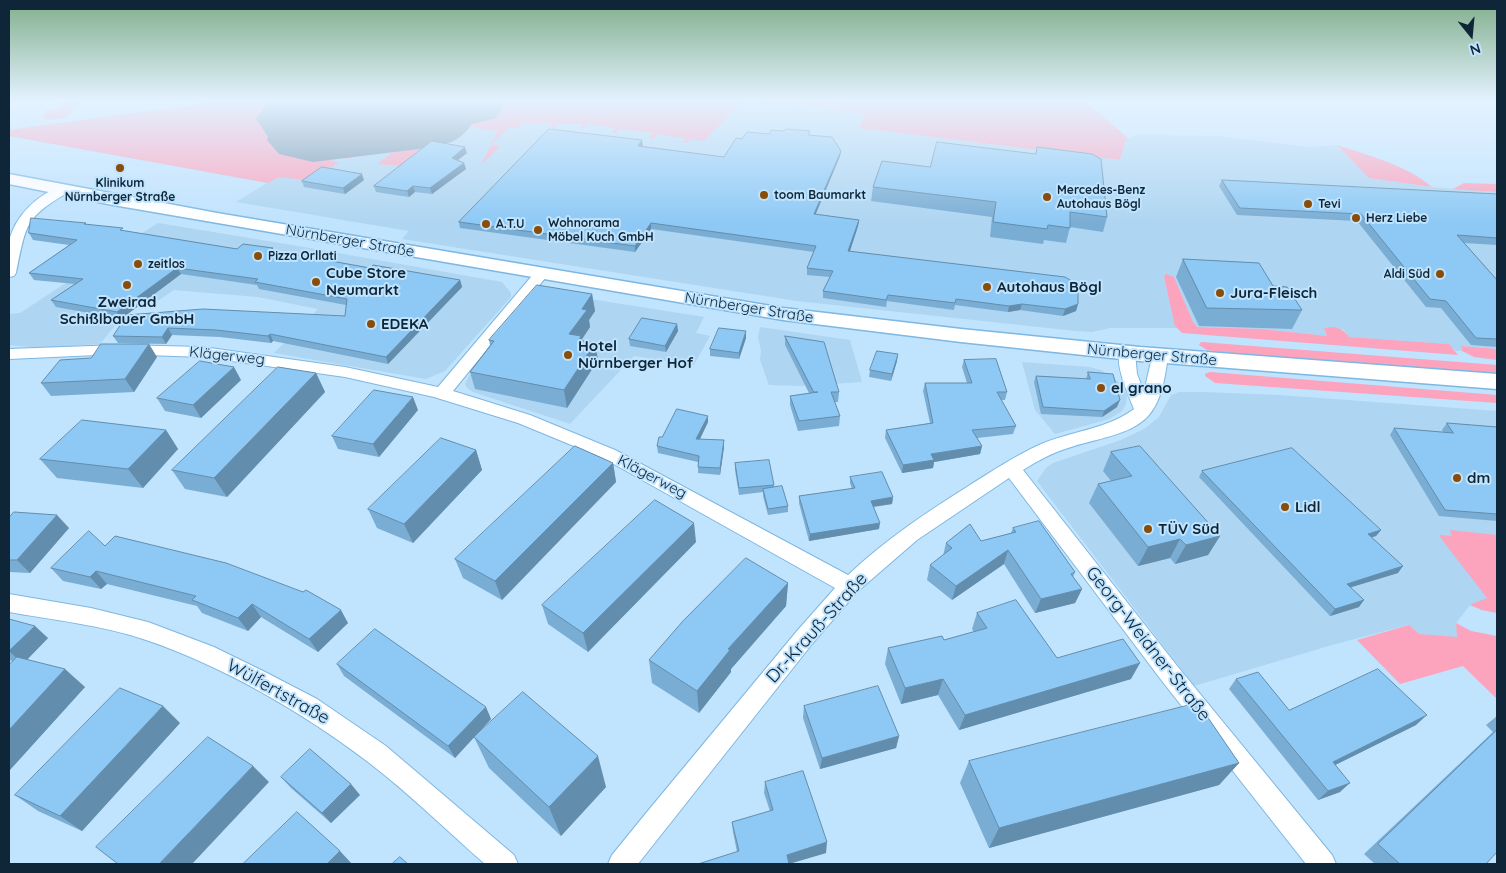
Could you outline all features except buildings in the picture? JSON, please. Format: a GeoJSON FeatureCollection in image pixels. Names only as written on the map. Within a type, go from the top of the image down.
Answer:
{"type":"FeatureCollection","features":[{"type":"Feature","properties":{"kind":"main road","name":"Nürnberger Straße"},"geometry":{"type":"LineString","coordinates":[[9,179],[541,274],[786,314],[1160,357],[1497,382]]}},
{"type":"Feature","properties":{"kind":"street"},"geometry":{"type":"LineString","coordinates":[[9,273],[22,222],[34,208],[63,190]]}},
{"type":"Feature","properties":{"kind":"street"},"geometry":{"type":"LineString","coordinates":[[443,392],[541,274]]}},
{"type":"Feature","properties":{"kind":"street","name":"Klägerweg"},"geometry":{"type":"LineString","coordinates":[[9,354],[91,350],[186,351],[289,363],[443,392],[552,429],[609,454],[850,586]]}},
{"type":"Feature","properties":{"kind":"street"},"geometry":{"type":"LineString","coordinates":[[1128,353],[1130,379],[1143,411]]}},
{"type":"Feature","properties":{"kind":"street","name":"Dr.-Krauß-Straße"},"geometry":{"type":"LineString","coordinates":[[621,864],[810,631],[850,586],[928,522],[1039,452],[1120,426],[1143,411],[1153,396],[1160,357]]}},
{"type":"Feature","properties":{"kind":"street","name":"Georg-Weidner-Straße"},"geometry":{"type":"LineString","coordinates":[[1012,469],[1170,674],[1323,864]]}},
{"type":"Feature","properties":{"kind":"street","name":"Wülfertstraße"},"geometry":{"type":"LineString","coordinates":[[9,603],[36,606],[91,617],[148,631],[206,654],[258,680],[309,707],[377,754],[506,864]]}},
{"type":"Feature","properties":{"kind":"shaded area"},"geometry":{"type":"Polygon","coordinates":[[[35,141],[963,141],[1120,160],[1126,141],[1257,141],[1309,147],[1337,145],[1369,178],[1432,187],[1497,192],[1497,349],[1461,346],[1462,351],[1456,351],[1448,344],[1349,337],[1343,329],[1326,327],[1324,329],[1327,336],[1262,329],[1198,327],[1193,322],[1174,277],[1164,277],[1176,328],[1110,328],[1092,332],[1076,331],[797,301],[402,239],[409,231],[236,202],[267,183],[35,141]]]}},
{"type":"Feature","properties":{"kind":"shaded area"},"geometry":{"type":"Polygon","coordinates":[[[35,141],[281,141],[281,145],[339,163],[306,180],[279,177],[268,183],[35,141]]]}},
{"type":"Feature","properties":{"kind":"shaded area"},"geometry":{"type":"Polygon","coordinates":[[[293,141],[389,141],[355,146],[322,148],[312,148],[293,141]]]}},
{"type":"Feature","properties":{"kind":"shaded area"},"geometry":{"type":"Polygon","coordinates":[[[433,141],[401,166],[377,164],[393,152],[366,148],[349,159],[326,152],[433,141]]]}},
{"type":"Feature","properties":{"kind":"shaded area"},"geometry":{"type":"Polygon","coordinates":[[[963,141],[1126,141],[1120,160],[963,141]]]}},
{"type":"Feature","properties":{"kind":"shaded area"},"geometry":{"type":"Polygon","coordinates":[[[491,145],[500,146],[481,165],[491,145]]]}},
{"type":"Feature","properties":{"kind":"shaded area"},"geometry":{"type":"Polygon","coordinates":[[[1337,145],[1399,167],[1422,179],[1432,187],[1369,178],[1337,145]]]}},
{"type":"Feature","properties":{"kind":"shaded area"},"geometry":{"type":"Polygon","coordinates":[[[1464,183],[1497,184],[1497,192],[1453,189],[1464,183]]]}},
{"type":"Feature","properties":{"kind":"shaded area"},"geometry":{"type":"Polygon","coordinates":[[[158,223],[502,282],[511,293],[511,297],[445,371],[426,379],[274,353],[318,309],[258,297],[174,290],[156,302],[142,301],[122,317],[100,344],[42,348],[9,345],[9,314],[20,313],[158,223]]]}},
{"type":"Feature","properties":{"kind":"shaded area"},"geometry":{"type":"Polygon","coordinates":[[[1166,274],[1174,277],[1193,322],[1198,327],[1262,329],[1327,336],[1324,328],[1335,327],[1344,331],[1349,337],[1449,344],[1458,355],[1182,333],[1175,326],[1164,277],[1166,274]]]}},
{"type":"Feature","properties":{"kind":"shaded area"},"geometry":{"type":"Polygon","coordinates":[[[552,293],[704,317],[696,333],[710,336],[694,365],[634,356],[570,424],[473,392],[467,388],[465,384],[469,376],[519,315],[552,293]]]}},
{"type":"Feature","properties":{"kind":"shaded area"},"geometry":{"type":"Polygon","coordinates":[[[760,327],[850,340],[862,382],[800,386],[769,385],[760,360],[761,351],[758,337],[760,327]]]}},
{"type":"Feature","properties":{"kind":"shaded area"},"geometry":{"type":"Polygon","coordinates":[[[1201,342],[1497,365],[1497,373],[1219,352],[1207,350],[1199,345],[1201,342]]]}},
{"type":"Feature","properties":{"kind":"shaded area"},"geometry":{"type":"Polygon","coordinates":[[[1461,346],[1497,349],[1497,360],[1474,357],[1462,351],[1461,346]]]}},
{"type":"Feature","properties":{"kind":"shaded area"},"geometry":{"type":"Polygon","coordinates":[[[1022,362],[1089,367],[1101,370],[1121,383],[1127,395],[1126,404],[1122,411],[1109,419],[1055,434],[1035,410],[1022,362]]]}},
{"type":"Feature","properties":{"kind":"shaded area"},"geometry":{"type":"Polygon","coordinates":[[[1210,372],[1497,395],[1497,403],[1215,383],[1205,376],[1205,374],[1210,372]]]}},
{"type":"Feature","properties":{"kind":"shaded area"},"geometry":{"type":"Polygon","coordinates":[[[1179,392],[1279,395],[1497,411],[1497,613],[1470,605],[1456,623],[1457,638],[1419,634],[1408,625],[1332,645],[1194,686],[1037,481],[1046,468],[1053,463],[1121,440],[1144,429],[1159,417],[1171,395],[1179,392]]]}},
{"type":"Feature","properties":{"kind":"shaded area"},"geometry":{"type":"Polygon","coordinates":[[[1450,530],[1497,535],[1497,613],[1470,605],[1487,598],[1439,535],[1452,536],[1450,530]]]}},
{"type":"Feature","properties":{"kind":"shaded area"},"geometry":{"type":"Polygon","coordinates":[[[1456,623],[1471,631],[1497,636],[1497,699],[1463,666],[1400,684],[1357,640],[1409,625],[1419,634],[1457,637],[1456,623]]]}},
{"type":"Feature","properties":{"kind":"taxiway"},"geometry":{"type":"LineString","coordinates":[[287,141],[292,146],[313,151],[396,141]]}},
{"type":"Feature","properties":{"kind":"place","name":"Klinikum Nürnberger Straße"},"geometry":{"type":"Point","coordinates":[120,168]}},
{"type":"Feature","properties":{"kind":"place","name":"toom Baumarkt"},"geometry":{"type":"Point","coordinates":[764,195]}},
{"type":"Feature","properties":{"kind":"place","name":"Mercedes-Benz Autohaus Bögl"},"geometry":{"type":"Point","coordinates":[1047,197]}},
{"type":"Feature","properties":{"kind":"place","name":"Tevi"},"geometry":{"type":"Point","coordinates":[1308,204]}},
{"type":"Feature","properties":{"kind":"place","name":"Herz Liebe"},"geometry":{"type":"Point","coordinates":[1356,218]}},
{"type":"Feature","properties":{"kind":"place","name":"A.T.U"},"geometry":{"type":"Point","coordinates":[486,224]}},
{"type":"Feature","properties":{"kind":"place","name":"Wohnorama Möbel Kuch GmbH"},"geometry":{"type":"Point","coordinates":[538,230]}},
{"type":"Feature","properties":{"kind":"place","name":"Pizza Orllati"},"geometry":{"type":"Point","coordinates":[258,256]}},
{"type":"Feature","properties":{"kind":"place","name":"zeitlos"},"geometry":{"type":"Point","coordinates":[138,264]}},
{"type":"Feature","properties":{"kind":"place","name":"Aldi Süd"},"geometry":{"type":"Point","coordinates":[1440,274]}},
{"type":"Feature","properties":{"kind":"place","name":"Cube Store Neumarkt"},"geometry":{"type":"Point","coordinates":[316,282]}},
{"type":"Feature","properties":{"kind":"place","name":"Zweirad Schißlbauer GmbH"},"geometry":{"type":"Point","coordinates":[127,285]}},
{"type":"Feature","properties":{"kind":"place","name":"Autohaus Bögl"},"geometry":{"type":"Point","coordinates":[987,287]}},
{"type":"Feature","properties":{"kind":"place","name":"Jura-Fleisch"},"geometry":{"type":"Point","coordinates":[1220,293]}},
{"type":"Feature","properties":{"kind":"place","name":"EDEKA"},"geometry":{"type":"Point","coordinates":[371,324]}},
{"type":"Feature","properties":{"kind":"place","name":"Hotel Nürnberger Hof"},"geometry":{"type":"Point","coordinates":[568,355]}},
{"type":"Feature","properties":{"kind":"place","name":"el grano"},"geometry":{"type":"Point","coordinates":[1101,388]}},
{"type":"Feature","properties":{"kind":"place","name":"dm"},"geometry":{"type":"Point","coordinates":[1457,478]}},
{"type":"Feature","properties":{"kind":"place","name":"Lidl"},"geometry":{"type":"Point","coordinates":[1285,507]}},
{"type":"Feature","properties":{"kind":"place","name":"TÜV Süd"},"geometry":{"type":"Point","coordinates":[1148,529]}}]}
